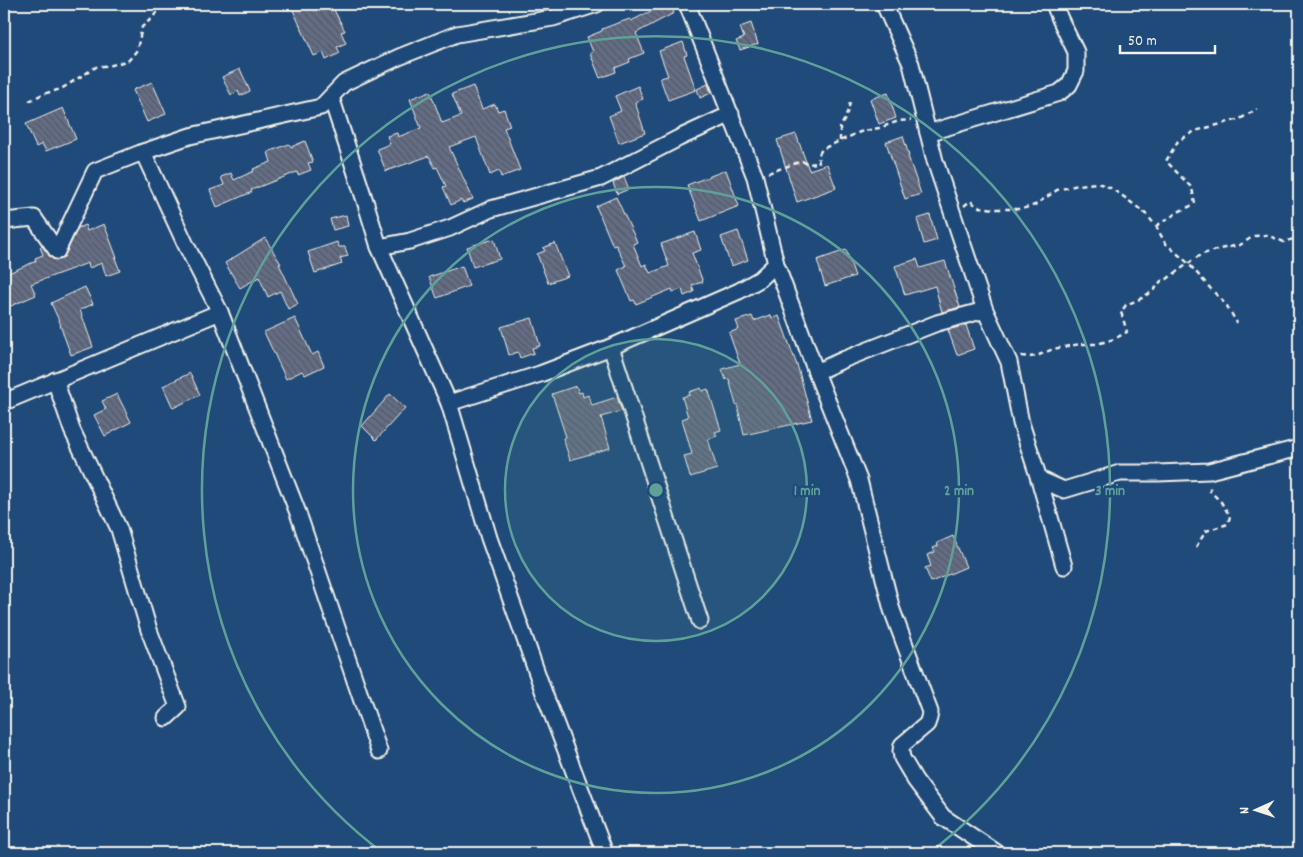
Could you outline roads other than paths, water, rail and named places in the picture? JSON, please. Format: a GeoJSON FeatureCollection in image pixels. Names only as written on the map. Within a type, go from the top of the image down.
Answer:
{"type":"FeatureCollection","features":[{"type":"Feature","properties":{"kind":"street"},"geometry":{"type":"LineString","coordinates":[[4,221],[34,218],[57,251],[96,171],[190,136],[321,107],[344,83],[400,57],[457,34],[554,18],[598,4]]}},
{"type":"Feature","properties":{"kind":"street"},"geometry":{"type":"LineString","coordinates":[[688,4],[755,177],[776,264],[859,480],[892,610],[930,712],[927,724],[902,744],[902,758],[943,817],[997,853]]}},
{"type":"Feature","properties":{"kind":"street"},"geometry":{"type":"LineString","coordinates":[[884,4],[911,64],[935,161],[985,310],[1008,362],[1021,423],[1064,566]]}},
{"type":"Feature","properties":{"kind":"street"},"geometry":{"type":"LineString","coordinates":[[928,133],[1059,93],[1069,84],[1076,71],[1076,52],[1054,4]]}},
{"type":"Feature","properties":{"kind":"street"},"geometry":{"type":"LineString","coordinates":[[330,97],[379,247],[449,403],[489,538],[544,693],[605,853]]}},
{"type":"Feature","properties":{"kind":"street"},"geometry":{"type":"LineString","coordinates":[[379,247],[410,241],[450,228],[491,210],[601,178],[731,114]]}},
{"type":"Feature","properties":{"kind":"street"},"geometry":{"type":"LineString","coordinates":[[143,152],[185,243],[220,312],[298,513],[379,751]]}},
{"type":"Feature","properties":{"kind":"street"},"geometry":{"type":"LineString","coordinates":[[449,403],[540,374],[611,347],[739,291],[760,278],[776,264]]}},
{"type":"Feature","properties":{"kind":"street"},"geometry":{"type":"LineString","coordinates":[[816,372],[937,323],[985,310]]}},
{"type":"Feature","properties":{"kind":"street"},"geometry":{"type":"LineString","coordinates":[[4,402],[220,312]]}},
{"type":"Feature","properties":{"kind":"street"},"geometry":{"type":"LineString","coordinates":[[611,347],[700,621]]}},
{"type":"Feature","properties":{"kind":"street"},"geometry":{"type":"LineString","coordinates":[[54,380],[72,430],[120,529],[149,630],[178,708],[166,718]]}},
{"type":"Feature","properties":{"kind":"street"},"geometry":{"type":"LineString","coordinates":[[1039,479],[1064,490],[1120,473],[1209,471],[1299,448]]}}]}
